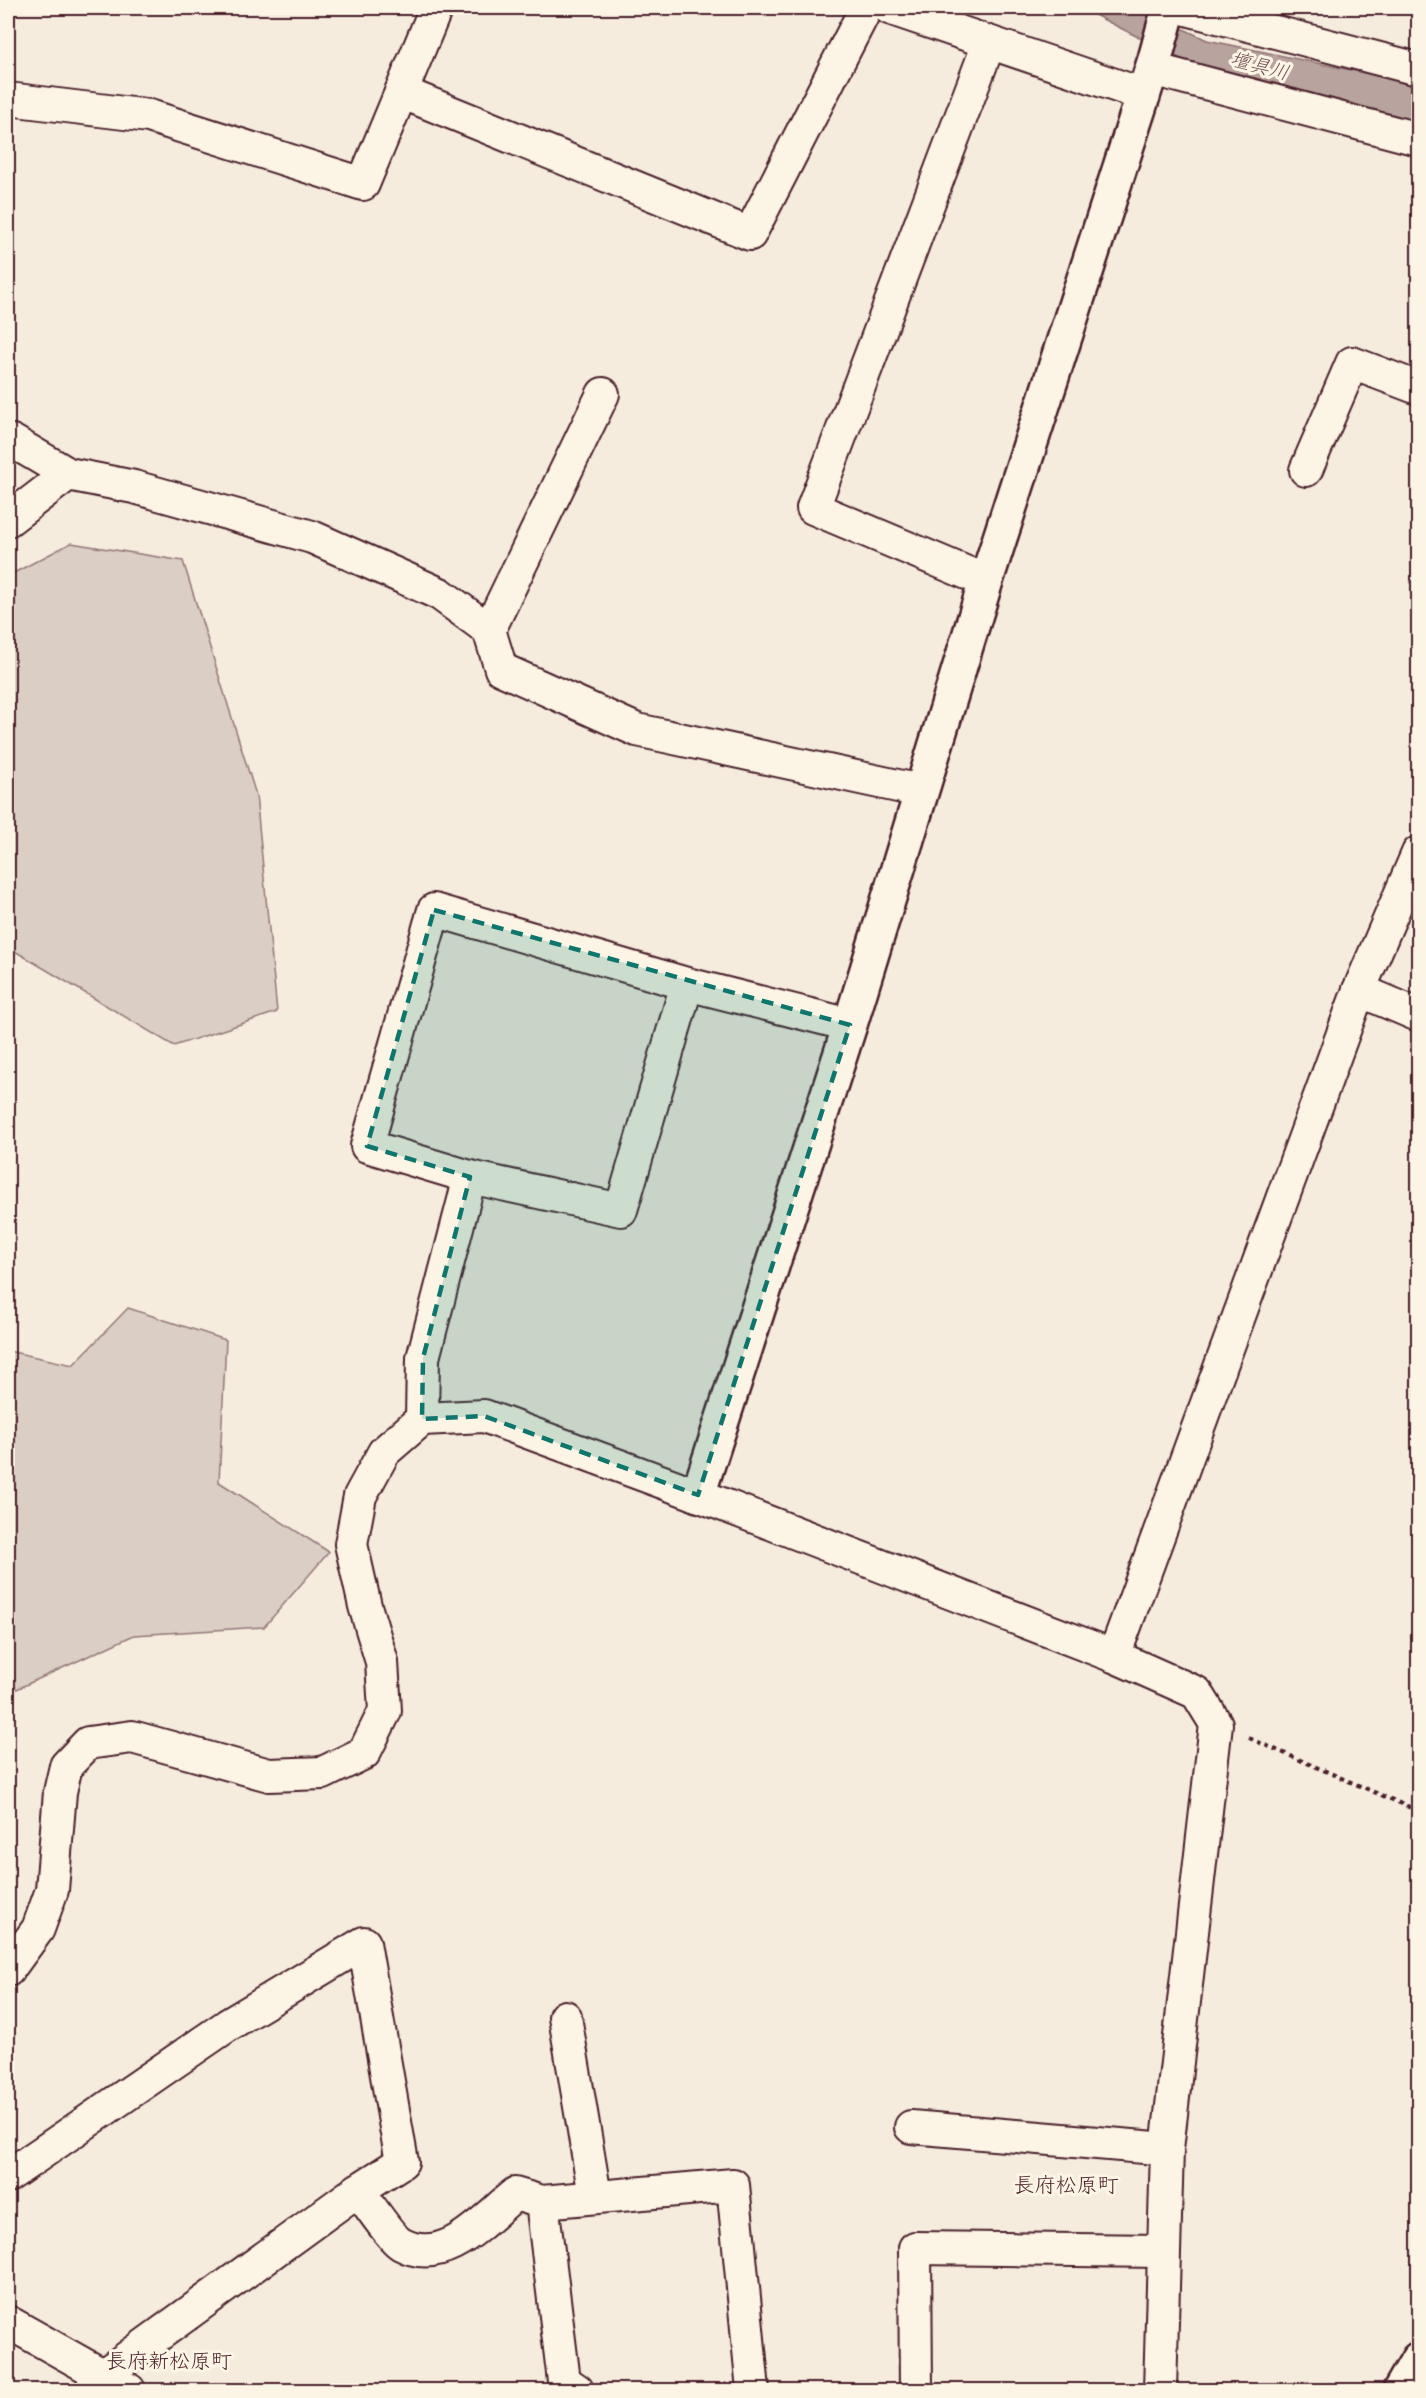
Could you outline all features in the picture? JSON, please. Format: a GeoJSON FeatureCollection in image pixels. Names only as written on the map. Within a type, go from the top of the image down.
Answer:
{"type":"FeatureCollection","features":[{"type":"Feature","properties":{"kind":"main road"},"geometry":{"type":"LineString","coordinates":[[698,1495],[850,1025],[986,581],[1173,10]]}},
{"type":"Feature","properties":{"kind":"main road"},"geometry":{"type":"LineString","coordinates":[[1400,2391],[1419,2359]]}},
{"type":"Feature","properties":{"kind":"street"},"geometry":{"type":"LineString","coordinates":[[8,99],[149,116],[363,184],[436,8]]}},
{"type":"Feature","properties":{"kind":"street"},"geometry":{"type":"LineString","coordinates":[[401,92],[750,234],[866,8]]}},
{"type":"Feature","properties":{"kind":"street"},"geometry":{"type":"LineString","coordinates":[[889,8],[989,43],[1151,72],[1419,139]]}},
{"type":"Feature","properties":{"kind":"street"},"geometry":{"type":"LineString","coordinates":[[1173,10],[1419,69]]}},
{"type":"Feature","properties":{"kind":"street"},"geometry":{"type":"LineString","coordinates":[[986,581],[813,507],[989,43]]}},
{"type":"Feature","properties":{"kind":"street"},"geometry":{"type":"LineString","coordinates":[[1306,470],[1352,363],[1419,387]]}},
{"type":"Feature","properties":{"kind":"street"},"geometry":{"type":"LineString","coordinates":[[489,630],[603,394]]}},
{"type":"Feature","properties":{"kind":"street"},"geometry":{"type":"LineString","coordinates":[[8,441],[12,441],[68,474],[134,487],[312,537],[440,594],[489,630],[501,669],[637,730],[921,792]]}},
{"type":"Feature","properties":{"kind":"street"},"geometry":{"type":"LineString","coordinates":[[8,520],[68,474]]}},
{"type":"Feature","properties":{"kind":"street"},"geometry":{"type":"LineString","coordinates":[[1114,1656],[1359,990],[1417,860]]}},
{"type":"Feature","properties":{"kind":"street"},"geometry":{"type":"LineString","coordinates":[[687,984],[621,1210],[470,1177],[367,1146],[434,910],[687,984],[850,1025]]}},
{"type":"Feature","properties":{"kind":"street"},"geometry":{"type":"LineString","coordinates":[[1359,990],[1419,1016]]}},
{"type":"Feature","properties":{"kind":"street"},"geometry":{"type":"LineString","coordinates":[[422,1419],[423,1358],[470,1177]]}},
{"type":"Feature","properties":{"kind":"street"},"geometry":{"type":"LineString","coordinates":[[8,1970],[38,1929],[52,1890],[60,1792],[66,1766],[88,1743],[132,1737],[269,1775],[323,1773],[364,1753],[385,1711],[382,1662],[365,1606],[351,1544],[360,1496],[384,1452],[422,1419],[484,1416],[698,1495],[1114,1656],[1197,1693],[1216,1724],[1167,2149],[1160,2391]]}},
{"type":"Feature","properties":{"kind":"street"},"geometry":{"type":"LineString","coordinates":[[8,2176],[228,2025],[364,1942],[402,2162],[358,2190],[96,2383]]}},
{"type":"Feature","properties":{"kind":"street"},"geometry":{"type":"LineString","coordinates":[[565,2017],[595,2196]]}},
{"type":"Feature","properties":{"kind":"street"},"geometry":{"type":"LineString","coordinates":[[911,2127],[1167,2149]]}},
{"type":"Feature","properties":{"kind":"street"},"geometry":{"type":"LineString","coordinates":[[358,2190],[400,2244],[433,2252],[450,2246],[515,2194],[542,2202],[733,2185],[748,2390]]}},
{"type":"Feature","properties":{"kind":"street"},"geometry":{"type":"LineString","coordinates":[[542,2202],[564,2381],[577,2391]]}},
{"type":"Feature","properties":{"kind":"street"},"geometry":{"type":"LineString","coordinates":[[916,2391],[915,2248],[1163,2251]]}},
{"type":"Feature","properties":{"kind":"street"},"geometry":{"type":"LineString","coordinates":[[8,2322],[96,2383],[129,2391]]}},
{"type":"Feature","properties":{"kind":"path"},"geometry":{"type":"LineString","coordinates":[[1216,1724],[1419,1811]]}},
{"type":"Feature","properties":{"kind":"highlighted area"},"geometry":{"type":"Polygon","coordinates":[[[434,910],[850,1025],[698,1495],[484,1416],[422,1419],[423,1358],[470,1177],[367,1146],[434,910]]]}},
{"type":"Feature","properties":{"kind":"shaded area"},"geometry":{"type":"Polygon","coordinates":[[[71,543],[183,561],[256,795],[277,1012],[174,1046],[8,947],[8,576],[71,543]]]}},
{"type":"Feature","properties":{"kind":"shaded area"},"geometry":{"type":"Polygon","coordinates":[[[128,1308],[226,1340],[219,1482],[329,1552],[264,1627],[134,1635],[8,1693],[8,1351],[73,1365],[128,1308]]]}},
{"type":"Feature","properties":{"kind":"water","name":"壇具川"},"geometry":{"type":"Polygon","coordinates":[[[1081,8],[1139,8],[1207,40],[1418,84],[1418,125],[1197,67],[1081,8]]]}},
{"type":"Feature","properties":{"kind":"district","name":"長府松原町"},"geometry":{"type":"Point","coordinates":[1066,2184]}},
{"type":"Feature","properties":{"kind":"district","name":"長府新松原町"},"geometry":{"type":"Point","coordinates":[169,2360]}}]}
